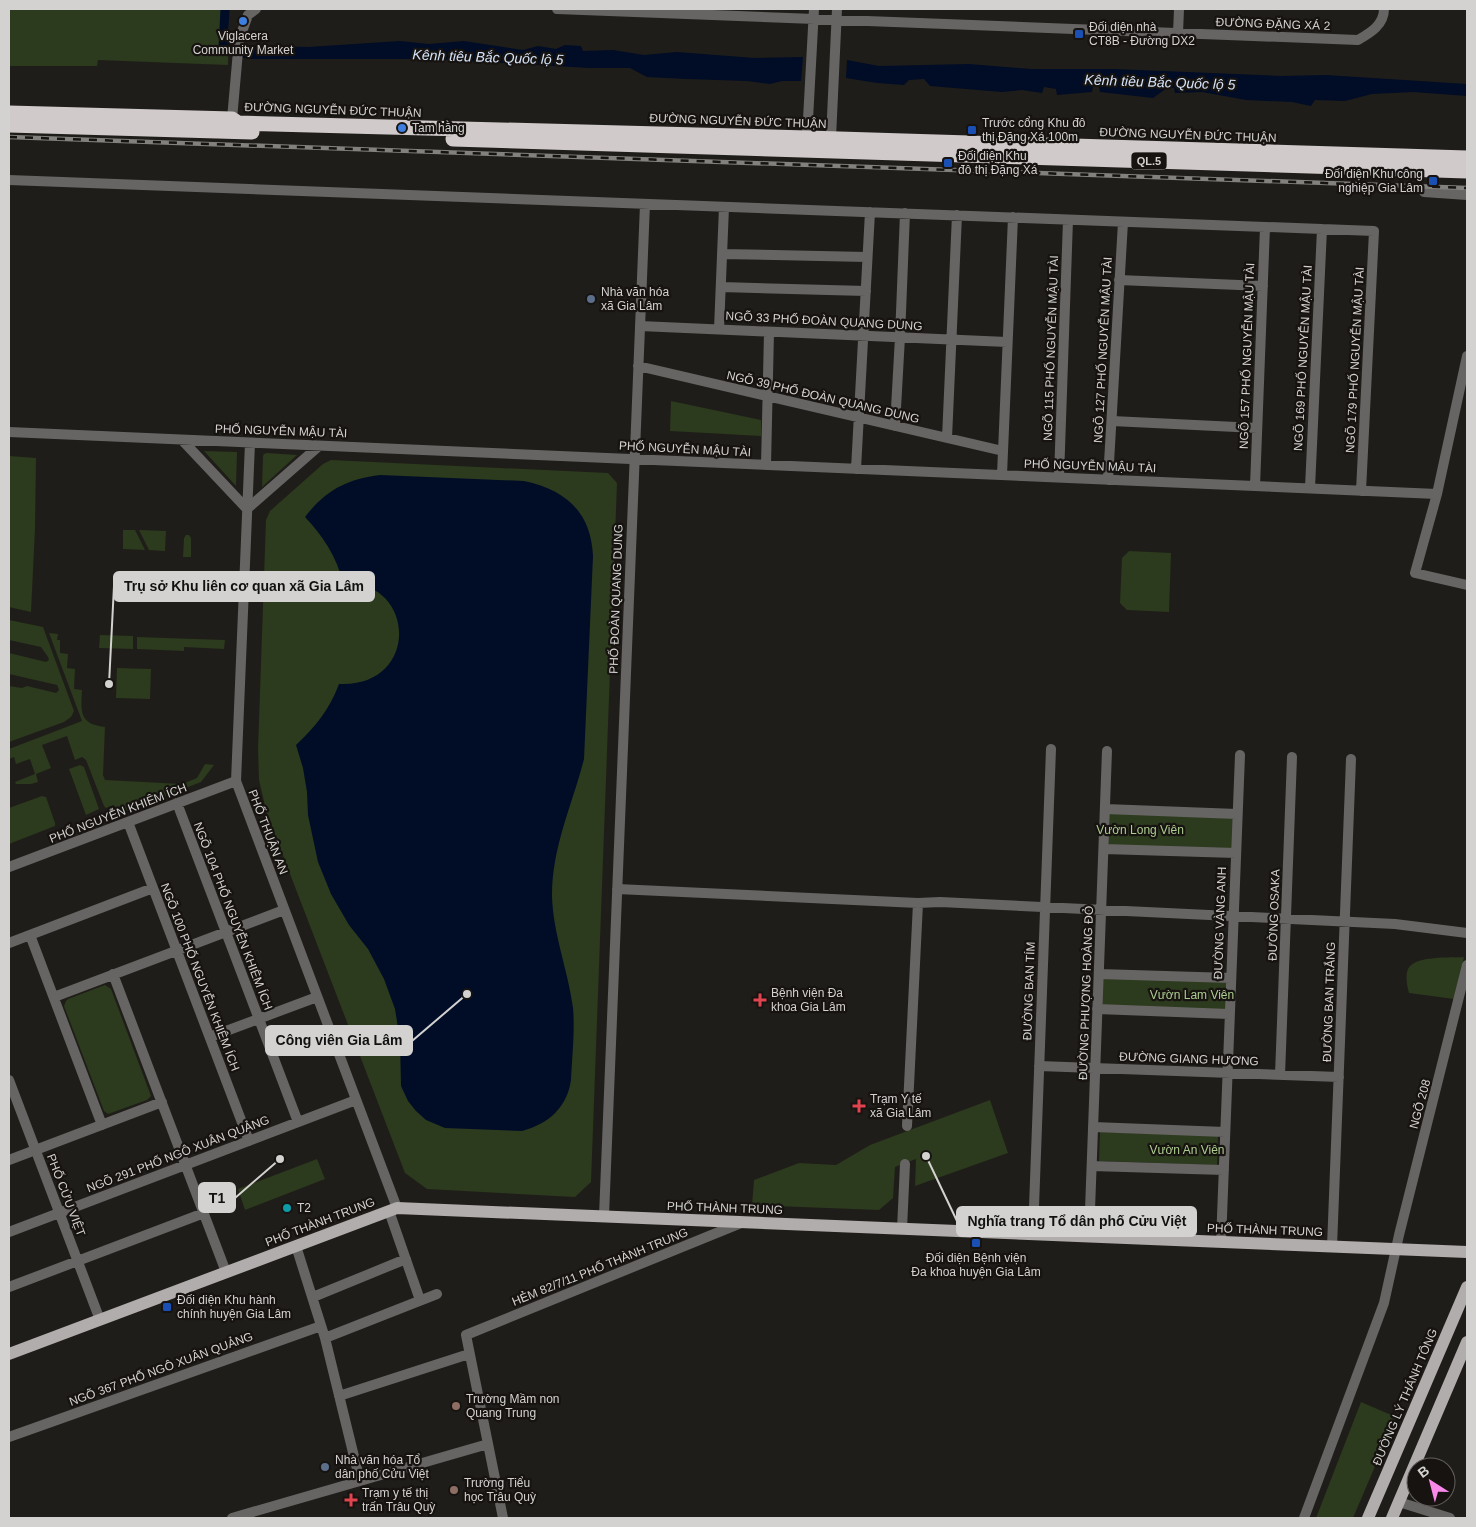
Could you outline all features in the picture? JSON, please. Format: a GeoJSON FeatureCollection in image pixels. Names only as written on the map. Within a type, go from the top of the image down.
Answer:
{"type":"FeatureCollection","features":[{"type":"Feature","properties":{"kind":"highway","name":"ĐƯỜNG NGUYỄN ĐỨC THUẬN"},"geometry":{"type":"LineString","coordinates":[[9,113],[232,119],[238,122],[807,144]]}},
{"type":"Feature","properties":{"kind":"highway","name":"ĐƯỜNG NGUYỄN ĐỨC THUẬN"},"geometry":{"type":"LineString","coordinates":[[9,125],[1467,158]]}},
{"type":"Feature","properties":{"kind":"highway","name":"ĐƯỜNG NGUYỄN ĐỨC THUẬN"},"geometry":{"type":"LineString","coordinates":[[830,144],[1467,171]]}},
{"type":"Feature","properties":{"kind":"main road","name":"PHỐ THÀNH TRUNG"},"geometry":{"type":"LineString","coordinates":[[9,1354],[393,1209],[1467,1252]]}},
{"type":"Feature","properties":{"kind":"main road","name":"ĐƯỜNG LÝ THÁNH TÔNG"},"geometry":{"type":"LineString","coordinates":[[1368,1518],[1467,1287]]}},
{"type":"Feature","properties":{"kind":"main road"},"geometry":{"type":"LineString","coordinates":[[1392,1518],[1467,1342]]}},
{"type":"Feature","properties":{"kind":"street"},"geometry":{"type":"LineString","coordinates":[[232,119],[239,40],[248,15],[256,9]]}},
{"type":"Feature","properties":{"kind":"street","name":"ĐƯỜNG ĐẶNG XÁ 2"},"geometry":{"type":"LineString","coordinates":[[557,9],[814,14],[836,20],[1358,40],[1375,30],[1384,13],[1384,9]]}},
{"type":"Feature","properties":{"kind":"street"},"geometry":{"type":"LineString","coordinates":[[830,144],[837,9]]}},
{"type":"Feature","properties":{"kind":"street"},"geometry":{"type":"LineString","coordinates":[[1178,33],[1179,9]]}},
{"type":"Feature","properties":{"kind":"street"},"geometry":{"type":"LineString","coordinates":[[807,144],[814,14]]}},
{"type":"Feature","properties":{"kind":"street"},"geometry":{"type":"LineString","coordinates":[[9,180],[1322,229]]}},
{"type":"Feature","properties":{"kind":"street"},"geometry":{"type":"LineString","coordinates":[[1424,192],[1467,195]]}},
{"type":"Feature","properties":{"kind":"street","name":"PHỐ ĐOÀN QUANG DUNG"},"geometry":{"type":"LineString","coordinates":[[604,1216],[645,204]]}},
{"type":"Feature","properties":{"kind":"street"},"geometry":{"type":"LineString","coordinates":[[719,329],[724,207]]}},
{"type":"Feature","properties":{"kind":"street"},"geometry":{"type":"LineString","coordinates":[[856,469],[870,212]]}},
{"type":"Feature","properties":{"kind":"street"},"geometry":{"type":"LineString","coordinates":[[895,426],[905,214]]}},
{"type":"Feature","properties":{"kind":"street"},"geometry":{"type":"LineString","coordinates":[[947,438],[957,215]]}},
{"type":"Feature","properties":{"kind":"street"},"geometry":{"type":"LineString","coordinates":[[1002,475],[1013,217]]}},
{"type":"Feature","properties":{"kind":"street","name":"NGÕ 115 PHỐ NGUYỄN MẬU TÀI"},"geometry":{"type":"LineString","coordinates":[[1058,477],[1068,220]]}},
{"type":"Feature","properties":{"kind":"street","name":"NGÕ 127 PHỐ NGUYỄN MẬU TÀI"},"geometry":{"type":"LineString","coordinates":[[1108,480],[1122,222]]}},
{"type":"Feature","properties":{"kind":"street","name":"NGÕ 157 PHỐ NGUYỄN MẬU TÀI"},"geometry":{"type":"LineString","coordinates":[[1255,486],[1265,227]]}},
{"type":"Feature","properties":{"kind":"street","name":"NGÕ 179 PHỐ NGUYỄN MẬU TÀI"},"geometry":{"type":"LineString","coordinates":[[1322,229],[1374,231],[1361,490]]}},
{"type":"Feature","properties":{"kind":"street","name":"NGÕ 169 PHỐ NGUYỄN MẬU TÀI"},"geometry":{"type":"LineString","coordinates":[[1310,488],[1322,229]]}},
{"type":"Feature","properties":{"kind":"street"},"geometry":{"type":"LineString","coordinates":[[722,254],[868,257]]}},
{"type":"Feature","properties":{"kind":"street"},"geometry":{"type":"LineString","coordinates":[[1119,280],[1263,286]]}},
{"type":"Feature","properties":{"kind":"street"},"geometry":{"type":"LineString","coordinates":[[721,287],[866,291]]}},
{"type":"Feature","properties":{"kind":"street","name":"NGÕ 33 PHỐ ĐOÀN QUANG DUNG"},"geometry":{"type":"LineString","coordinates":[[640,326],[1007,342]]}},
{"type":"Feature","properties":{"kind":"street"},"geometry":{"type":"LineString","coordinates":[[766,465],[769,332]]}},
{"type":"Feature","properties":{"kind":"street"},"geometry":{"type":"LineString","coordinates":[[1467,356],[1437,494],[1415,573],[1467,585]]}},
{"type":"Feature","properties":{"kind":"street","name":"NGÕ 39 PHỐ ĐOÀN QUANG DUNG"},"geometry":{"type":"LineString","coordinates":[[638,366],[1003,452]]}},
{"type":"Feature","properties":{"kind":"street"},"geometry":{"type":"LineString","coordinates":[[1112,421],[1257,428]]}},
{"type":"Feature","properties":{"kind":"street","name":"PHỐ NGUYỄN MẬU TÀI"},"geometry":{"type":"LineString","coordinates":[[9,432],[1437,494]]}},
{"type":"Feature","properties":{"kind":"street"},"geometry":{"type":"LineString","coordinates":[[182,440],[247,509],[320,446]]}},
{"type":"Feature","properties":{"kind":"street","name":"PHỐ THUẬN AN"},"geometry":{"type":"LineString","coordinates":[[250,442],[236,781],[356,1100],[393,1209],[406,1260],[420,1300]]}},
{"type":"Feature","properties":{"kind":"street","name":"ĐƯỜNG BAN TÍM"},"geometry":{"type":"LineString","coordinates":[[1033,1234],[1051,749]]}},
{"type":"Feature","properties":{"kind":"street","name":"ĐƯỜNG PHƯỢNG HOÀNG ĐỎ"},"geometry":{"type":"LineString","coordinates":[[1089,1236],[1107,751]]}},
{"type":"Feature","properties":{"kind":"street","name":"ĐƯỜNG VÀNG ANH"},"geometry":{"type":"LineString","coordinates":[[1221,1242],[1240,755]]}},
{"type":"Feature","properties":{"kind":"street","name":"ĐƯỜNG OSAKA"},"geometry":{"type":"LineString","coordinates":[[1280,1075],[1292,757]]}},
{"type":"Feature","properties":{"kind":"street","name":"ĐƯỜNG BAN TRẮNG"},"geometry":{"type":"LineString","coordinates":[[1332,1247],[1351,759]]}},
{"type":"Feature","properties":{"kind":"street","name":"PHỐ NGUYỄN KHIÊM ÍCH"},"geometry":{"type":"LineString","coordinates":[[9,867],[236,781]]}},
{"type":"Feature","properties":{"kind":"street","name":"NGÕ 104 PHỐ NGUYỄN KHIÊM ÍCH"},"geometry":{"type":"LineString","coordinates":[[177,803],[298,1122]]}},
{"type":"Feature","properties":{"kind":"street"},"geometry":{"type":"LineString","coordinates":[[1105,809],[1237,814]]}},
{"type":"Feature","properties":{"kind":"street","name":"NGÕ 100 PHỐ NGUYỄN KHIÊM ÍCH"},"geometry":{"type":"LineString","coordinates":[[128,822],[249,1141]]}},
{"type":"Feature","properties":{"kind":"street"},"geometry":{"type":"LineString","coordinates":[[1104,849],[1236,853]]}},
{"type":"Feature","properties":{"kind":"street"},"geometry":{"type":"LineString","coordinates":[[9,943],[153,888]]}},
{"type":"Feature","properties":{"kind":"street"},"geometry":{"type":"LineString","coordinates":[[617,889],[918,903],[940,902],[1395,924],[1467,932]]}},
{"type":"Feature","properties":{"kind":"street"},"geometry":{"type":"LineString","coordinates":[[907,1126],[918,903]]}},
{"type":"Feature","properties":{"kind":"street"},"geometry":{"type":"LineString","coordinates":[[54,997],[284,910]]}},
{"type":"Feature","properties":{"kind":"street"},"geometry":{"type":"LineString","coordinates":[[30,935],[102,1125]]}},
{"type":"Feature","properties":{"kind":"street","name":"NGÕ 208"},"geometry":{"type":"LineString","coordinates":[[1304,1518],[1373,1334],[1389,1284],[1396,1249],[1467,965]]}},
{"type":"Feature","properties":{"kind":"street"},"geometry":{"type":"LineString","coordinates":[[114,974],[226,1272]]}},
{"type":"Feature","properties":{"kind":"street"},"geometry":{"type":"LineString","coordinates":[[1099,974],[1231,978]]}},
{"type":"Feature","properties":{"kind":"street"},"geometry":{"type":"LineString","coordinates":[[210,1037],[317,997]]}},
{"type":"Feature","properties":{"kind":"street"},"geometry":{"type":"LineString","coordinates":[[1098,1009],[1229,1014]]}},
{"type":"Feature","properties":{"kind":"street","name":"ĐƯỜNG GIANG HƯƠNG"},"geometry":{"type":"LineString","coordinates":[[1039,1066],[1339,1077]]}},
{"type":"Feature","properties":{"kind":"street","name":"PHỐ CỬU VIỆT"},"geometry":{"type":"LineString","coordinates":[[9,1080],[100,1320]]}},
{"type":"Feature","properties":{"kind":"street","name":"NGÕ 291 PHỐ NGÔ XUÂN QUẢNG"},"geometry":{"type":"LineString","coordinates":[[9,1232],[356,1100]]}},
{"type":"Feature","properties":{"kind":"street"},"geometry":{"type":"LineString","coordinates":[[9,1160],[162,1102]]}},
{"type":"Feature","properties":{"kind":"street"},"geometry":{"type":"LineString","coordinates":[[1093,1127],[1225,1132]]}},
{"type":"Feature","properties":{"kind":"street"},"geometry":{"type":"LineString","coordinates":[[902,1229],[905,1164]]}},
{"type":"Feature","properties":{"kind":"street"},"geometry":{"type":"LineString","coordinates":[[1092,1166],[1224,1170]]}},
{"type":"Feature","properties":{"kind":"street"},"geometry":{"type":"LineString","coordinates":[[9,1287],[204,1213]]}},
{"type":"Feature","properties":{"kind":"street","name":"HẺM 82/7/11 PHỐ THÀNH TRUNG"},"geometry":{"type":"LineString","coordinates":[[469,1354],[466,1334],[743,1222]]}},
{"type":"Feature","properties":{"kind":"street"},"geometry":{"type":"LineString","coordinates":[[296,1246],[325,1338],[360,1481]]}},
{"type":"Feature","properties":{"kind":"street"},"geometry":{"type":"LineString","coordinates":[[313,1297],[406,1260]]}},
{"type":"Feature","properties":{"kind":"street"},"geometry":{"type":"LineString","coordinates":[[325,1338],[437,1294]]}},
{"type":"Feature","properties":{"kind":"street","name":"NGÕ 367 PHỐ NGÔ XUÂN QUẢNG"},"geometry":{"type":"LineString","coordinates":[[9,1437],[321,1326]]}},
{"type":"Feature","properties":{"kind":"street"},"geometry":{"type":"LineString","coordinates":[[339,1396],[469,1354],[502,1518]]}},
{"type":"Feature","properties":{"kind":"street"},"geometry":{"type":"LineString","coordinates":[[232,1518],[488,1444]]}},
{"type":"Feature","properties":{"kind":"street"},"geometry":{"type":"LineString","coordinates":[[1399,1502],[1450,1518]]}},
{"type":"Feature","properties":{"kind":"green space"},"geometry":{"type":"Polygon","coordinates":[[[9,9],[229,9],[228,65],[98,60],[97,66],[9,66],[9,9]]]}},
{"type":"Feature","properties":{"kind":"green space"},"geometry":{"type":"Polygon","coordinates":[[[671,401],[761,420],[761,436],[670,431],[671,401]]]}},
{"type":"Feature","properties":{"kind":"green space"},"geometry":{"type":"Polygon","coordinates":[[[204,451],[237,452],[236,486],[204,451]]]}},
{"type":"Feature","properties":{"kind":"green space"},"geometry":{"type":"Polygon","coordinates":[[[267,453],[297,455],[262,487],[263,456],[267,453]]]}},
{"type":"Feature","properties":{"kind":"green space"},"geometry":{"type":"Polygon","coordinates":[[[9,456],[36,458],[31,612],[9,607],[9,456]]]}},
{"type":"Feature","properties":{"kind":"green space"},"geometry":{"type":"Polygon","coordinates":[[[331,460],[608,473],[617,483],[591,1182],[575,1197],[427,1189],[405,1173],[267,814],[259,780],[258,749],[266,520],[270,511],[323,464],[331,460]]]}},
{"type":"Feature","properties":{"kind":"green space"},"geometry":{"type":"Polygon","coordinates":[[[123,530],[135,530],[145,550],[123,549],[123,530]]]}},
{"type":"Feature","properties":{"kind":"green space"},"geometry":{"type":"Polygon","coordinates":[[[139,530],[166,531],[165,551],[149,550],[139,530]]]}},
{"type":"Feature","properties":{"kind":"green space"},"geometry":{"type":"Polygon","coordinates":[[[186,535],[189,535],[191,538],[191,557],[183,557],[184,538],[186,535]]]}},
{"type":"Feature","properties":{"kind":"green space"},"geometry":{"type":"Polygon","coordinates":[[[1129,551],[1171,553],[1169,612],[1127,610],[1120,603],[1122,558],[1129,551]]]}},
{"type":"Feature","properties":{"kind":"green space"},"geometry":{"type":"Polygon","coordinates":[[[147,580],[164,581],[163,601],[137,600],[147,580]]]}},
{"type":"Feature","properties":{"kind":"green space"},"geometry":{"type":"Polygon","coordinates":[[[9,620],[43,627],[74,711],[71,717],[64,722],[9,742],[9,686],[22,688],[27,686],[56,693],[59,690],[57,685],[9,674],[9,653],[46,662],[49,660],[41,647],[9,640],[9,620]]]}},
{"type":"Feature","properties":{"kind":"green space"},"geometry":{"type":"Polygon","coordinates":[[[49,633],[58,634],[57,640],[60,640],[60,653],[68,654],[67,668],[75,669],[74,689],[82,690],[83,716],[90,723],[105,727],[103,775],[105,780],[182,784],[197,778],[205,764],[214,765],[201,782],[118,814],[114,805],[106,808],[104,806],[86,760],[82,757],[75,760],[67,736],[42,745],[51,768],[36,774],[38,782],[16,784],[15,782],[35,774],[30,759],[16,764],[14,757],[9,759],[9,749],[82,721],[49,633]]]}},
{"type":"Feature","properties":{"kind":"green space"},"geometry":{"type":"Polygon","coordinates":[[[100,635],[133,636],[133,649],[99,648],[100,635]]]}},
{"type":"Feature","properties":{"kind":"green space"},"geometry":{"type":"Polygon","coordinates":[[[137,637],[225,640],[224,649],[184,647],[184,651],[137,649],[137,637]]]}},
{"type":"Feature","properties":{"kind":"green space"},"geometry":{"type":"Polygon","coordinates":[[[117,668],[151,669],[150,699],[116,698],[117,668]]]}},
{"type":"Feature","properties":{"kind":"green space"},"geometry":{"type":"Polygon","coordinates":[[[80,765],[84,767],[99,809],[86,815],[69,769],[80,765]]]}},
{"type":"Feature","properties":{"kind":"green space"},"geometry":{"type":"Polygon","coordinates":[[[42,796],[46,797],[55,826],[9,844],[9,808],[42,796]]]}},
{"type":"Feature","properties":{"kind":"green space","name":"Vườn Long Viên"},"geometry":{"type":"Polygon","coordinates":[[[1105,809],[1237,814],[1236,854],[1104,849],[1105,809]]]}},
{"type":"Feature","properties":{"kind":"green space"},"geometry":{"type":"Polygon","coordinates":[[[1464,957],[1454,999],[1409,993],[1407,984],[1408,969],[1418,961],[1464,957]]]}},
{"type":"Feature","properties":{"kind":"green space","name":"Vườn Lam Viên"},"geometry":{"type":"Polygon","coordinates":[[[1099,974],[1231,978],[1229,1014],[1097,1009],[1099,974]]]}},
{"type":"Feature","properties":{"kind":"green space"},"geometry":{"type":"Polygon","coordinates":[[[105,985],[111,989],[151,1096],[147,1100],[108,1114],[104,1111],[64,1006],[68,999],[105,985]]]}},
{"type":"Feature","properties":{"kind":"green space"},"geometry":{"type":"Polygon","coordinates":[[[990,1100],[1008,1153],[915,1186],[916,1159],[895,1167],[893,1198],[879,1210],[752,1205],[754,1180],[799,1163],[836,1165],[870,1145],[990,1100]]]}},
{"type":"Feature","properties":{"kind":"green space","name":"Vườn An Viên"},"geometry":{"type":"Polygon","coordinates":[[[1100,1132],[1218,1136],[1217,1165],[1099,1161],[1100,1132]]]}},
{"type":"Feature","properties":{"kind":"green space"},"geometry":{"type":"Polygon","coordinates":[[[317,1159],[325,1179],[245,1210],[238,1189],[317,1159]]]}},
{"type":"Feature","properties":{"kind":"green space"},"geometry":{"type":"Polygon","coordinates":[[[1361,1402],[1396,1417],[1353,1518],[1316,1518],[1361,1402]]]}},
{"type":"Feature","properties":{"kind":"water"},"geometry":{"type":"Polygon","coordinates":[[[400,41],[429,44],[464,41],[523,50],[538,46],[556,49],[565,45],[581,46],[583,51],[613,50],[644,55],[677,52],[755,58],[803,57],[801,81],[782,81],[770,84],[747,81],[647,77],[630,68],[589,68],[435,59],[252,59],[231,56],[232,45],[308,47],[400,41]]]}},
{"type":"Feature","properties":{"kind":"water"},"geometry":{"type":"Polygon","coordinates":[[[847,60],[879,66],[969,64],[1031,69],[1114,69],[1281,76],[1326,75],[1467,84],[1467,96],[1413,92],[1372,94],[1345,101],[1315,100],[1311,106],[1292,102],[1246,100],[1202,92],[1175,93],[1174,88],[1167,88],[1153,98],[1100,92],[1099,87],[1093,86],[1092,92],[1057,95],[1056,89],[1044,87],[1042,93],[1022,90],[1002,92],[930,86],[924,79],[909,80],[904,85],[846,78],[847,60]]]}},
{"type":"Feature","properties":{"kind":"water"},"geometry":{"type":"Polygon","coordinates":[[[380,475],[524,481],[539,485],[552,490],[574,505],[587,527],[591,541],[593,556],[584,759],[555,860],[552,896],[555,924],[573,1008],[574,1035],[571,1080],[569,1090],[561,1107],[540,1124],[522,1131],[445,1128],[426,1120],[408,1101],[401,1086],[400,1040],[395,1009],[384,979],[368,949],[349,925],[331,894],[318,862],[308,815],[303,768],[296,745],[321,717],[331,702],[339,684],[365,681],[384,669],[395,653],[399,634],[396,615],[385,598],[367,587],[343,583],[337,564],[328,547],[305,517],[321,500],[338,487],[357,479],[380,475]]]}},
{"type":"Feature","properties":{"kind":"waterway","name":"Kênh tiêu Bắc Quốc lộ 5"},"geometry":{"type":"LineString","coordinates":[[225,9],[223,48],[241,48]]}},
{"type":"Feature","properties":{"kind":"railway"},"geometry":{"type":"LineString","coordinates":[[9,137],[1467,188]]}},
{"type":"Feature","properties":{"kind":"place","name":"Viglacera Community Market"},"geometry":{"type":"Point","coordinates":[243,21]}},
{"type":"Feature","properties":{"kind":"place","name":"Đối diện nhà CT8B - Đường DX2"},"geometry":{"type":"Point","coordinates":[1079,34]}},
{"type":"Feature","properties":{"kind":"place","name":"Tam hằng"},"geometry":{"type":"Point","coordinates":[402,128]}},
{"type":"Feature","properties":{"kind":"place","name":"Trước cổng Khu đô thị Đặng Xá 100m"},"geometry":{"type":"Point","coordinates":[972,130]}},
{"type":"Feature","properties":{"kind":"place","name":"Đối diện Khu đô thị Đặng Xá"},"geometry":{"type":"Point","coordinates":[948,163]}},
{"type":"Feature","properties":{"kind":"place","name":"Đối diện Khu công nghiệp Gia Lâm"},"geometry":{"type":"Point","coordinates":[1433,181]}},
{"type":"Feature","properties":{"kind":"place","name":"Nhà văn hóa xã Gia Lâm"},"geometry":{"type":"Point","coordinates":[591,299]}},
{"type":"Feature","properties":{"kind":"place","name":"Trụ sở Khu liên cơ quan xã Gia Lâm"},"geometry":{"type":"Point","coordinates":[109,684]}},
{"type":"Feature","properties":{"kind":"place","name":"Công viên Gia Lâm"},"geometry":{"type":"Point","coordinates":[467,994]}},
{"type":"Feature","properties":{"kind":"place","name":"Bệnh viện Đa khoa Gia Lâm"},"geometry":{"type":"Point","coordinates":[760,1000]}},
{"type":"Feature","properties":{"kind":"place","name":"Trạm Y tế xã Gia Lâm"},"geometry":{"type":"Point","coordinates":[859,1106]}},
{"type":"Feature","properties":{"kind":"place","name":"Nghĩa trang Tổ dân phố Cửu Việt"},"geometry":{"type":"Point","coordinates":[926,1156]}},
{"type":"Feature","properties":{"kind":"place","name":"T1"},"geometry":{"type":"Point","coordinates":[280,1159]}},
{"type":"Feature","properties":{"kind":"place","name":"T2"},"geometry":{"type":"Point","coordinates":[287,1208]}},
{"type":"Feature","properties":{"kind":"place","name":"Đối diện Bệnh viện Đa khoa huyện Gia Lâm"},"geometry":{"type":"Point","coordinates":[976,1243]}},
{"type":"Feature","properties":{"kind":"place","name":"Đối diện Khu hành chính huyện Gia Lâm"},"geometry":{"type":"Point","coordinates":[167,1307]}},
{"type":"Feature","properties":{"kind":"place","name":"Trường Mầm non Quang Trung"},"geometry":{"type":"Point","coordinates":[456,1406]}},
{"type":"Feature","properties":{"kind":"place","name":"Nhà văn hóa Tổ dân phố Cửu Việt"},"geometry":{"type":"Point","coordinates":[325,1467]}},
{"type":"Feature","properties":{"kind":"place","name":"Trường Tiểu học Trâu Quỳ"},"geometry":{"type":"Point","coordinates":[454,1490]}},
{"type":"Feature","properties":{"kind":"place","name":"Trạm y tế thị trấn Trâu Quỳ"},"geometry":{"type":"Point","coordinates":[351,1500]}}]}
